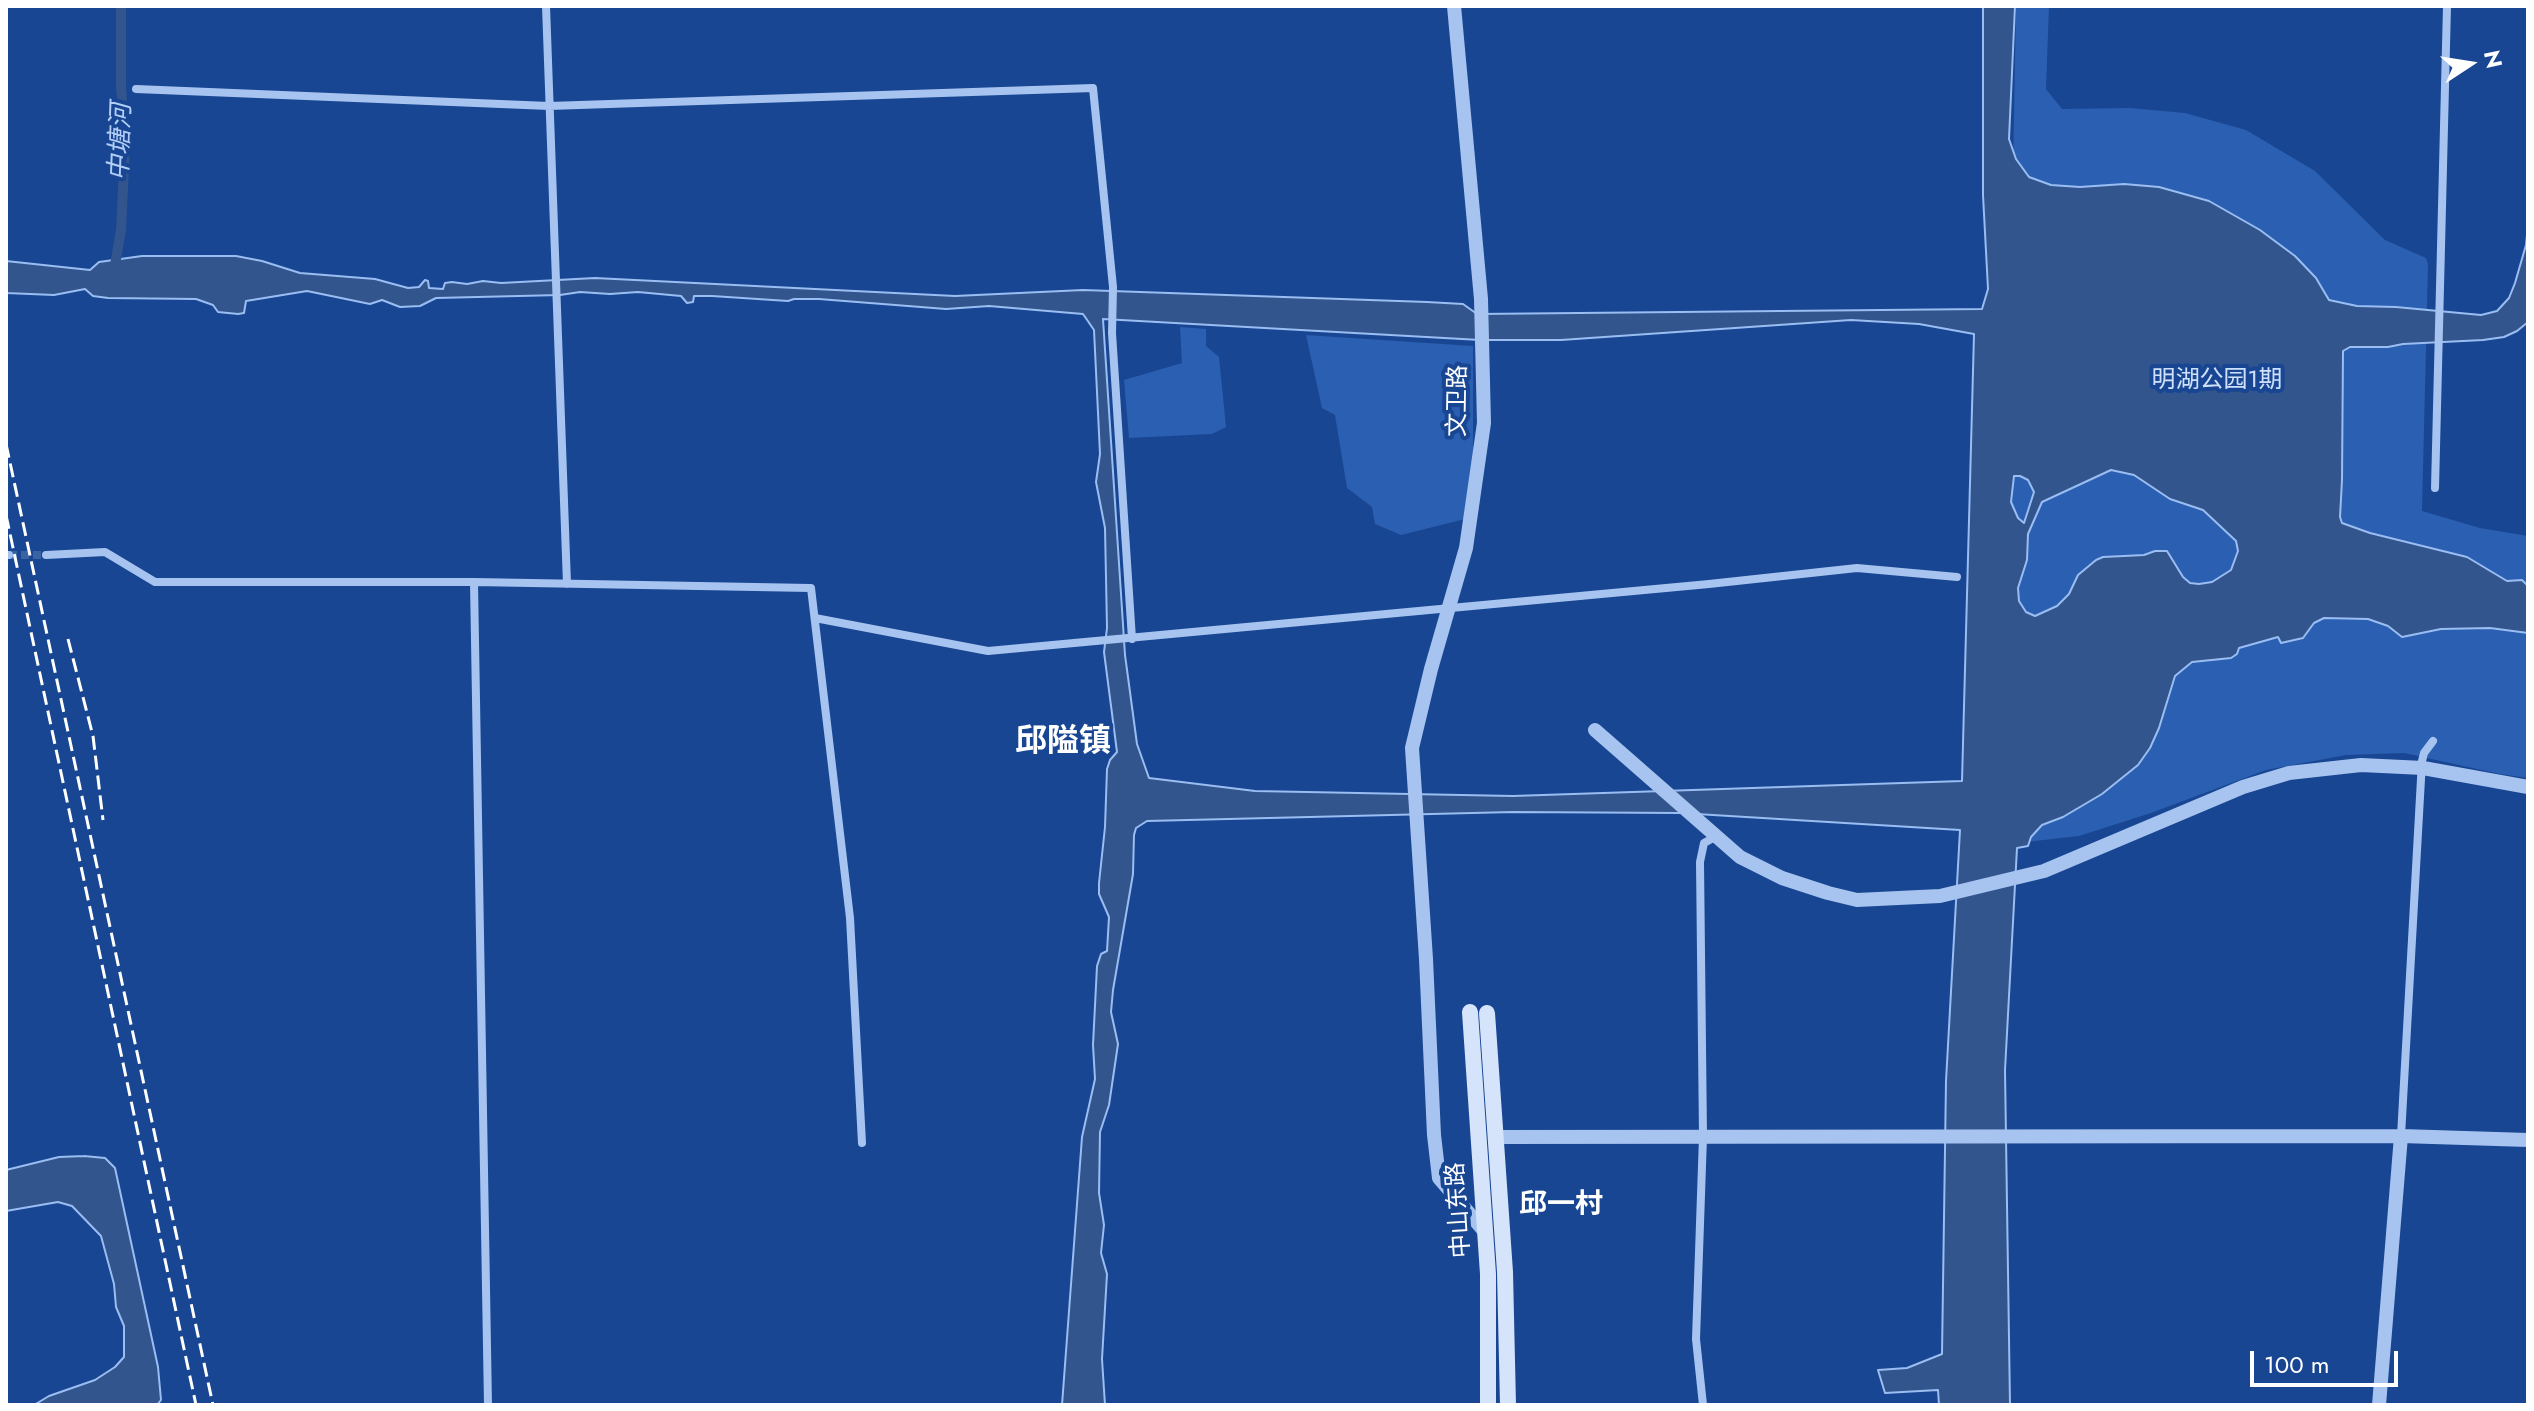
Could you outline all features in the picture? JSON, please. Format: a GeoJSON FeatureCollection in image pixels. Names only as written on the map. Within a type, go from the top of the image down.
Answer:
{"type":"FeatureCollection","features":[{"type":"Feature","properties":{"kind":"main road","name":"中山东路"},"geometry":{"type":"LineString","coordinates":[[1488,1405],[1488,1274],[1478,1012],[1495,1137],[1505,1272],[1508,1405]]}},
{"type":"Feature","properties":{"kind":"street"},"geometry":{"type":"LineString","coordinates":[[546,6],[567,584]]}},
{"type":"Feature","properties":{"kind":"street","name":"文卫路"},"geometry":{"type":"LineString","coordinates":[[1454,6],[1481,299],[1484,423],[1466,548],[1412,748],[1439,1178],[1485,1232]]}},
{"type":"Feature","properties":{"kind":"street"},"geometry":{"type":"LineString","coordinates":[[2435,488],[2447,6]]}},
{"type":"Feature","properties":{"kind":"street"},"geometry":{"type":"LineString","coordinates":[[136,89],[549,106],[1093,88],[1113,287],[1112,333],[1132,639]]}},
{"type":"Feature","properties":{"kind":"street"},"geometry":{"type":"LineString","coordinates":[[46,555],[105,552],[155,582],[474,582],[811,588],[850,918],[862,1143]]}},
{"type":"Feature","properties":{"kind":"street"},"geometry":{"type":"LineString","coordinates":[[815,618],[988,651],[1857,568],[1957,577]]}},
{"type":"Feature","properties":{"kind":"street"},"geometry":{"type":"LineString","coordinates":[[474,582],[488,1405]]}},
{"type":"Feature","properties":{"kind":"street"},"geometry":{"type":"LineString","coordinates":[[1595,730],[1740,857],[1782,878],[1857,900],[1940,896],[2044,871],[2243,787],[2284,774],[2361,765],[2423,768],[2528,787]]}},
{"type":"Feature","properties":{"kind":"street"},"geometry":{"type":"LineString","coordinates":[[2379,1405],[2401,1136],[2424,753],[2433,741]]}},
{"type":"Feature","properties":{"kind":"street"},"geometry":{"type":"LineString","coordinates":[[1703,1405],[1696,1339],[1703,1137],[1700,862],[1704,843],[1715,837]]}},
{"type":"Feature","properties":{"kind":"street"},"geometry":{"type":"LineString","coordinates":[[1495,1137],[2401,1136],[2528,1140]]}},
{"type":"Feature","properties":{"kind":"green space","name":"明湖公园1期"},"geometry":{"type":"Polygon","coordinates":[[[2016,6],[2049,6],[2046,89],[2062,109],[2130,108],[2185,113],[2246,130],[2315,171],[2385,240],[2426,258],[2422,511],[2480,528],[2528,536],[2528,778],[2404,753],[2346,755],[2266,770],[2079,836],[2026,842],[2007,499],[2016,6]]]}},
{"type":"Feature","properties":{"kind":"green space"},"geometry":{"type":"Polygon","coordinates":[[[1180,327],[1206,329],[1206,346],[1219,357],[1226,427],[1212,434],[1129,438],[1124,380],[1182,363],[1180,327]]]}},
{"type":"Feature","properties":{"kind":"green space"},"geometry":{"type":"Polygon","coordinates":[[[1306,335],[1473,346],[1473,517],[1401,535],[1375,524],[1372,507],[1347,488],[1335,415],[1322,408],[1306,335]]]}},
{"type":"Feature","properties":{"kind":"shaded area"},"geometry":{"type":"Polygon","coordinates":[[[1983,6],[2015,6],[2009,139],[2016,159],[2029,177],[2051,185],[2159,187],[2209,201],[2260,230],[2295,256],[2316,278],[2329,300],[2357,306],[2481,315],[2497,311],[2509,298],[2515,283],[2526,245],[2528,225],[2528,322],[2517,331],[2504,337],[2483,340],[2350,347],[2343,351],[2340,517],[2342,523],[2370,533],[2467,557],[2507,581],[2522,580],[2528,586],[2528,633],[2490,628],[2441,629],[2402,637],[2388,626],[2368,619],[2324,618],[2314,623],[2303,638],[2281,643],[2278,637],[2239,648],[2231,658],[2192,662],[2175,676],[2159,728],[2138,765],[2102,794],[2063,817],[2042,825],[2031,837],[2028,846],[2017,848],[2005,1070],[2010,1405],[1939,1405],[1938,1390],[1885,1393],[1878,1370],[1907,1368],[1942,1354],[1946,1081],[1960,830],[1680,813],[1513,812],[1147,821],[1136,828],[1133,874],[1111,1012],[1118,1044],[1109,1105],[1100,1132],[1099,1193],[1104,1225],[1101,1253],[1107,1274],[1102,1359],[1105,1405],[1062,1405],[1082,1137],[1095,1079],[1093,1045],[1097,966],[1101,954],[1107,951],[1109,917],[1099,894],[1099,883],[1107,769],[1117,752],[1104,652],[1107,628],[1105,528],[1096,482],[1100,454],[1094,330],[1083,314],[989,306],[946,309],[819,299],[788,301],[712,296],[694,296],[693,302],[687,303],[681,296],[638,292],[436,298],[420,306],[400,307],[382,300],[370,304],[307,291],[246,301],[244,313],[238,314],[218,312],[213,305],[196,299],[108,298],[93,296],[85,289],[54,295],[6,293],[6,261],[90,270],[99,262],[142,256],[236,256],[300,273],[375,279],[408,288],[419,287],[425,280],[429,288],[443,289],[445,283],[452,282],[467,284],[595,278],[955,296],[1083,290],[1427,302],[1463,304],[1477,314],[1982,309],[1988,289],[1983,195],[1983,6]],[[1103,319],[1125,655],[1137,744],[1149,778],[1255,791],[1513,796],[1962,781],[1974,334],[1919,324],[1851,320],[1561,340],[1480,340],[1103,319]],[[2111,470],[2042,502],[2028,534],[2027,560],[2018,588],[2019,601],[2026,612],[2035,616],[2057,606],[2069,594],[2078,575],[2103,557],[2167,551],[2183,577],[2190,583],[2199,584],[2212,582],[2231,570],[2238,551],[2236,541],[2203,510],[2170,499],[2134,475],[2111,470]],[[2014,476],[2011,502],[2018,518],[2024,523],[2034,492],[2028,480],[2014,476]]]}},
{"type":"Feature","properties":{"kind":"shaded area"},"geometry":{"type":"Polygon","coordinates":[[[59,1157],[105,1158],[115,1168],[158,1367],[161,1400],[157,1405],[34,1405],[49,1396],[95,1380],[124,1357],[124,1326],[116,1307],[114,1284],[101,1236],[72,1206],[58,1202],[6,1211],[6,1170],[59,1157]]]}},
{"type":"Feature","properties":{"kind":"waterway","name":"中塘河"},"geometry":{"type":"LineString","coordinates":[[114,271],[121,230],[125,145],[121,6]]}},
{"type":"Feature","properties":{"kind":"tunnel"},"geometry":{"type":"LineString","coordinates":[[9,555],[46,555]]}},
{"type":"Feature","properties":{"kind":"railway"},"geometry":{"type":"LineString","coordinates":[[6,444],[213,1405]]}},
{"type":"Feature","properties":{"kind":"railway"},"geometry":{"type":"LineString","coordinates":[[6,515],[196,1405]]}},
{"type":"Feature","properties":{"kind":"railway"},"geometry":{"type":"LineString","coordinates":[[68,639],[93,736],[103,820]]}},
{"type":"Feature","properties":{"kind":"district","name":"邱隘镇"},"geometry":{"type":"Point","coordinates":[1063,743]}},
{"type":"Feature","properties":{"kind":"district","name":"邱一村"},"geometry":{"type":"Point","coordinates":[1561,1206]}}]}
